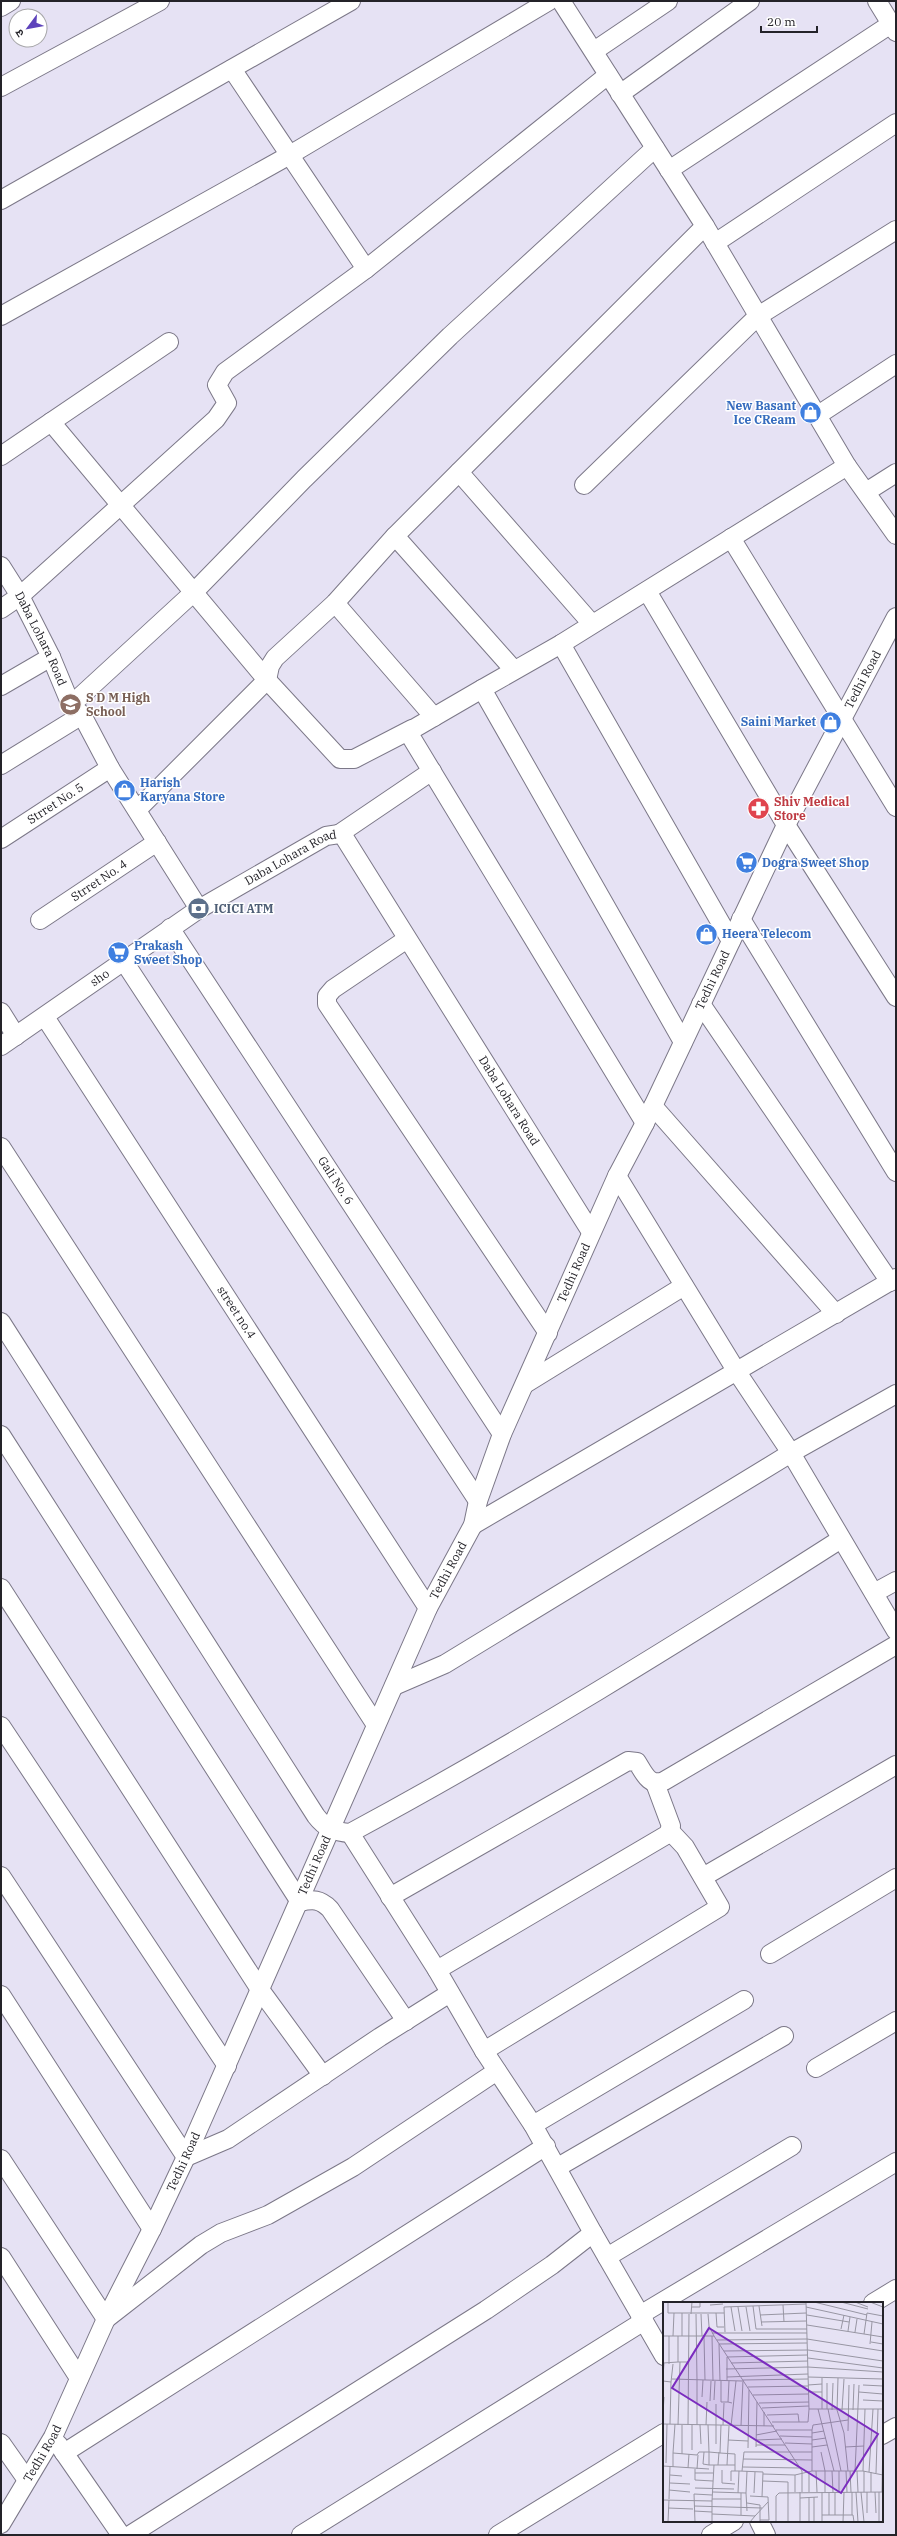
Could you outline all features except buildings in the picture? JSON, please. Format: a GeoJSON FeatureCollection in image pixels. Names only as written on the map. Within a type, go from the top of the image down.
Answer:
{"type":"FeatureCollection","features":[{"type":"Feature","properties":{"kind":"street"},"geometry":{"type":"LineString","coordinates":[[1,7],[11,1]]}},
{"type":"Feature","properties":{"kind":"street"},"geometry":{"type":"LineString","coordinates":[[1,87],[160,1]]}},
{"type":"Feature","properties":{"kind":"street"},"geometry":{"type":"LineString","coordinates":[[1,200],[351,1]]}},
{"type":"Feature","properties":{"kind":"street"},"geometry":{"type":"LineString","coordinates":[[1,316],[288,156],[549,1]]}},
{"type":"Feature","properties":{"kind":"street"},"geometry":{"type":"LineString","coordinates":[[561,1],[705,226],[847,466],[896,535]]}},
{"type":"Feature","properties":{"kind":"street"},"geometry":{"type":"LineString","coordinates":[[594,51],[668,1]]}},
{"type":"Feature","properties":{"kind":"street"},"geometry":{"type":"LineString","coordinates":[[620,94],[750,1]]}},
{"type":"Feature","properties":{"kind":"street"},"geometry":{"type":"LineString","coordinates":[[669,170],[894,28],[877,1]]}},
{"type":"Feature","properties":{"kind":"street"},"geometry":{"type":"LineString","coordinates":[[232,68],[288,156],[366,269]]}},
{"type":"Feature","properties":{"kind":"street"},"geometry":{"type":"LineString","coordinates":[[1,609],[20,596],[226,408],[228,403],[217,385],[225,372],[366,269],[608,75]]}},
{"type":"Feature","properties":{"kind":"street"},"geometry":{"type":"LineString","coordinates":[[715,243],[896,123]]}},
{"type":"Feature","properties":{"kind":"street"},"geometry":{"type":"LineString","coordinates":[[1,765],[76,710],[304,479],[450,336],[655,148]]}},
{"type":"Feature","properties":{"kind":"street"},"geometry":{"type":"LineString","coordinates":[[137,810],[267,680],[270,666],[275,658],[335,603],[395,536],[705,226]]}},
{"type":"Feature","properties":{"kind":"street"},"geometry":{"type":"LineString","coordinates":[[584,485],[758,316],[896,230]]}},
{"type":"Feature","properties":{"kind":"street"},"geometry":{"type":"LineString","coordinates":[[1,456],[169,342]]}},
{"type":"Feature","properties":{"kind":"street"},"geometry":{"type":"LineString","coordinates":[[818,415],[896,364]]}},
{"type":"Feature","properties":{"kind":"street"},"geometry":{"type":"LineString","coordinates":[[51,422],[267,680],[340,759],[354,759],[412,729],[561,644],[847,466]]}},
{"type":"Feature","properties":{"kind":"street"},"geometry":{"type":"LineString","coordinates":[[459,472],[592,624]]}},
{"type":"Feature","properties":{"kind":"street"},"geometry":{"type":"LineString","coordinates":[[866,492],[896,473]]}},
{"type":"Feature","properties":{"kind":"street"},"geometry":{"type":"LineString","coordinates":[[395,536],[514,670]]}},
{"type":"Feature","properties":{"kind":"street"},"geometry":{"type":"LineString","coordinates":[[731,538],[896,806]]}},
{"type":"Feature","properties":{"kind":"street","name":"Daba Lohara Road"},"geometry":{"type":"LineString","coordinates":[[1,566],[20,596],[76,710],[110,768],[199,909],[326,836],[339,834],[344,838],[591,1232]]}},
{"type":"Feature","properties":{"kind":"street"},"geometry":{"type":"LineString","coordinates":[[647,591],[786,825],[896,997]]}},
{"type":"Feature","properties":{"kind":"street"},"geometry":{"type":"LineString","coordinates":[[335,603],[434,717]]}},
{"type":"Feature","properties":{"kind":"street","name":"Tedhi Road"},"geometry":{"type":"LineString","coordinates":[[1,2524],[53,2437],[106,2319],[152,2229],[186,2157],[261,1991],[428,1608],[473,1526],[478,1501],[502,1434],[617,1176],[645,1123],[786,825],[896,619]]}},
{"type":"Feature","properties":{"kind":"street"},"geometry":{"type":"LineString","coordinates":[[561,644],[731,940]]}},
{"type":"Feature","properties":{"kind":"street"},"geometry":{"type":"LineString","coordinates":[[1,686],[51,657]]}},
{"type":"Feature","properties":{"kind":"street"},"geometry":{"type":"LineString","coordinates":[[482,689],[683,1042]]}},
{"type":"Feature","properties":{"kind":"street"},"geometry":{"type":"LineString","coordinates":[[412,729],[408,732],[645,1123]]}},
{"type":"Feature","properties":{"kind":"street","name":"Strret No. 5"},"geometry":{"type":"LineString","coordinates":[[1,839],[110,768]]}},
{"type":"Feature","properties":{"kind":"street"},"geometry":{"type":"LineString","coordinates":[[339,834],[432,771]]}},
{"type":"Feature","properties":{"kind":"street","name":"Strret No. 4"},"geometry":{"type":"LineString","coordinates":[[40,920],[157,842]]}},
{"type":"Feature","properties":{"kind":"street","name":"sho"},"geometry":{"type":"LineString","coordinates":[[1,1046],[199,909]]}},
{"type":"Feature","properties":{"kind":"street"},"geometry":{"type":"LineString","coordinates":[[741,919],[896,1172]]}},
{"type":"Feature","properties":{"kind":"street","name":"Gali No. 6"},"geometry":{"type":"LineString","coordinates":[[170,928],[502,1434]]}},
{"type":"Feature","properties":{"kind":"street"},"geometry":{"type":"LineString","coordinates":[[407,939],[333,989],[327,996],[327,1004],[548,1333]]}},
{"type":"Feature","properties":{"kind":"street"},"geometry":{"type":"LineString","coordinates":[[124,960],[478,1501]]}},
{"type":"Feature","properties":{"kind":"street"},"geometry":{"type":"LineString","coordinates":[[473,1526],[893,1280],[701,1004]]}},
{"type":"Feature","properties":{"kind":"street"},"geometry":{"type":"LineString","coordinates":[[1,1012],[16,1036]]}},
{"type":"Feature","properties":{"kind":"street","name":"street no.4"},"geometry":{"type":"LineString","coordinates":[[45,1017],[428,1608]]}},
{"type":"Feature","properties":{"kind":"street"},"geometry":{"type":"LineString","coordinates":[[653,1106],[836,1314]]}},
{"type":"Feature","properties":{"kind":"street"},"geometry":{"type":"LineString","coordinates":[[1,1147],[376,1725]]}},
{"type":"Feature","properties":{"kind":"street"},"geometry":{"type":"LineString","coordinates":[[617,1176],[737,1372],[791,1454],[896,1631]]}},
{"type":"Feature","properties":{"kind":"street"},"geometry":{"type":"LineString","coordinates":[[525,1384],[684,1286]]}},
{"type":"Feature","properties":{"kind":"street"},"geometry":{"type":"LineString","coordinates":[[1,1322],[316,1816],[331,1830],[350,1833],[556,1717],[656,1657],[841,1539]]}},
{"type":"Feature","properties":{"kind":"street"},"geometry":{"type":"LineString","coordinates":[[394,1686],[445,1664],[791,1454],[896,1394]]}},
{"type":"Feature","properties":{"kind":"street"},"geometry":{"type":"LineString","coordinates":[[1,1435],[300,1902],[312,1899],[321,1901],[330,1909],[406,2021]]}},
{"type":"Feature","properties":{"kind":"street"},"geometry":{"type":"LineString","coordinates":[[874,1593],[896,1581]]}},
{"type":"Feature","properties":{"kind":"street"},"geometry":{"type":"LineString","coordinates":[[1,1588],[261,1991],[323,2076]]}},
{"type":"Feature","properties":{"kind":"street"},"geometry":{"type":"LineString","coordinates":[[655,1783],[664,1781],[896,1645]]}},
{"type":"Feature","properties":{"kind":"street"},"geometry":{"type":"LineString","coordinates":[[1,1726],[227,2066]]}},
{"type":"Feature","properties":{"kind":"street"},"geometry":{"type":"LineString","coordinates":[[390,1897],[628,1761],[637,1762],[648,1778],[655,1783],[671,1826],[670,1831],[656,1842],[437,1970]]}},
{"type":"Feature","properties":{"kind":"street"},"geometry":{"type":"LineString","coordinates":[[703,1876],[896,1765]]}},
{"type":"Feature","properties":{"kind":"street"},"geometry":{"type":"LineString","coordinates":[[484,2051],[720,1907],[685,1847],[670,1831]]}},
{"type":"Feature","properties":{"kind":"street"},"geometry":{"type":"LineString","coordinates":[[350,1833],[437,1970],[484,2051],[533,2124],[558,2167],[592,2233],[663,2354]]}},
{"type":"Feature","properties":{"kind":"street"},"geometry":{"type":"LineString","coordinates":[[1,1876],[186,2157],[228,2139],[450,1993]]}},
{"type":"Feature","properties":{"kind":"street"},"geometry":{"type":"LineString","coordinates":[[770,1954],[896,1878]]}},
{"type":"Feature","properties":{"kind":"street"},"geometry":{"type":"LineString","coordinates":[[1,1995],[152,2229]]}},
{"type":"Feature","properties":{"kind":"street"},"geometry":{"type":"LineString","coordinates":[[533,2124],[744,2000]]}},
{"type":"Feature","properties":{"kind":"street"},"geometry":{"type":"LineString","coordinates":[[816,2068],[896,2021]]}},
{"type":"Feature","properties":{"kind":"street"},"geometry":{"type":"LineString","coordinates":[[558,2167],[784,2036]]}},
{"type":"Feature","properties":{"kind":"street"},"geometry":{"type":"LineString","coordinates":[[1,2159],[106,2319],[201,2244],[221,2234],[268,2215],[353,2167],[497,2071]]}},
{"type":"Feature","properties":{"kind":"street"},"geometry":{"type":"LineString","coordinates":[[64,2453],[546,2146]]}},
{"type":"Feature","properties":{"kind":"street"},"geometry":{"type":"LineString","coordinates":[[607,2257],[792,2146]]}},
{"type":"Feature","properties":{"kind":"street"},"geometry":{"type":"LineString","coordinates":[[668,2302],[896,2162]]}},
{"type":"Feature","properties":{"kind":"street"},"geometry":{"type":"LineString","coordinates":[[130,2535],[486,2310],[552,2265],[592,2233]]}},
{"type":"Feature","properties":{"kind":"street"},"geometry":{"type":"LineString","coordinates":[[1,2257],[79,2378]]}},
{"type":"Feature","properties":{"kind":"street"},"geometry":{"type":"LineString","coordinates":[[875,2302],[896,2289]]}},
{"type":"Feature","properties":{"kind":"street"},"geometry":{"type":"LineString","coordinates":[[301,2535],[663,2305]]}},
{"type":"Feature","properties":{"kind":"street"},"geometry":{"type":"LineString","coordinates":[[883,2434],[896,2427]]}},
{"type":"Feature","properties":{"kind":"street"},"geometry":{"type":"LineString","coordinates":[[504,2533],[663,2434]]}},
{"type":"Feature","properties":{"kind":"street"},"geometry":{"type":"LineString","coordinates":[[53,2437],[121,2535]]}},
{"type":"Feature","properties":{"kind":"street"},"geometry":{"type":"LineString","coordinates":[[1,2443],[27,2480]]}},
{"type":"Feature","properties":{"kind":"street"},"geometry":{"type":"LineString","coordinates":[[710,2535],[732,2522]]}},
{"type":"Feature","properties":{"kind":"street"},"geometry":{"type":"LineString","coordinates":[[760,2522],[766,2535]]}},
{"type":"Feature","properties":{"kind":"place","name":"New Basant Ice CReam"},"geometry":{"type":"Point","coordinates":[811,413]}},
{"type":"Feature","properties":{"kind":"place","name":"S D M High School"},"geometry":{"type":"Point","coordinates":[71,705]}},
{"type":"Feature","properties":{"kind":"place","name":"Saini Market"},"geometry":{"type":"Point","coordinates":[831,722]}},
{"type":"Feature","properties":{"kind":"place","name":"Harish Karyana Store"},"geometry":{"type":"Point","coordinates":[124,790]}},
{"type":"Feature","properties":{"kind":"place","name":"Shiv Medical Store"},"geometry":{"type":"Point","coordinates":[759,809]}},
{"type":"Feature","properties":{"kind":"place","name":"Dogra Sweet Shop"},"geometry":{"type":"Point","coordinates":[746,863]}},
{"type":"Feature","properties":{"kind":"place","name":"ICICI ATM"},"geometry":{"type":"Point","coordinates":[199,909]}},
{"type":"Feature","properties":{"kind":"place","name":"Heera Telecom"},"geometry":{"type":"Point","coordinates":[707,934]}},
{"type":"Feature","properties":{"kind":"place","name":"Prakash Sweet Shop"},"geometry":{"type":"Point","coordinates":[119,953]}}]}
